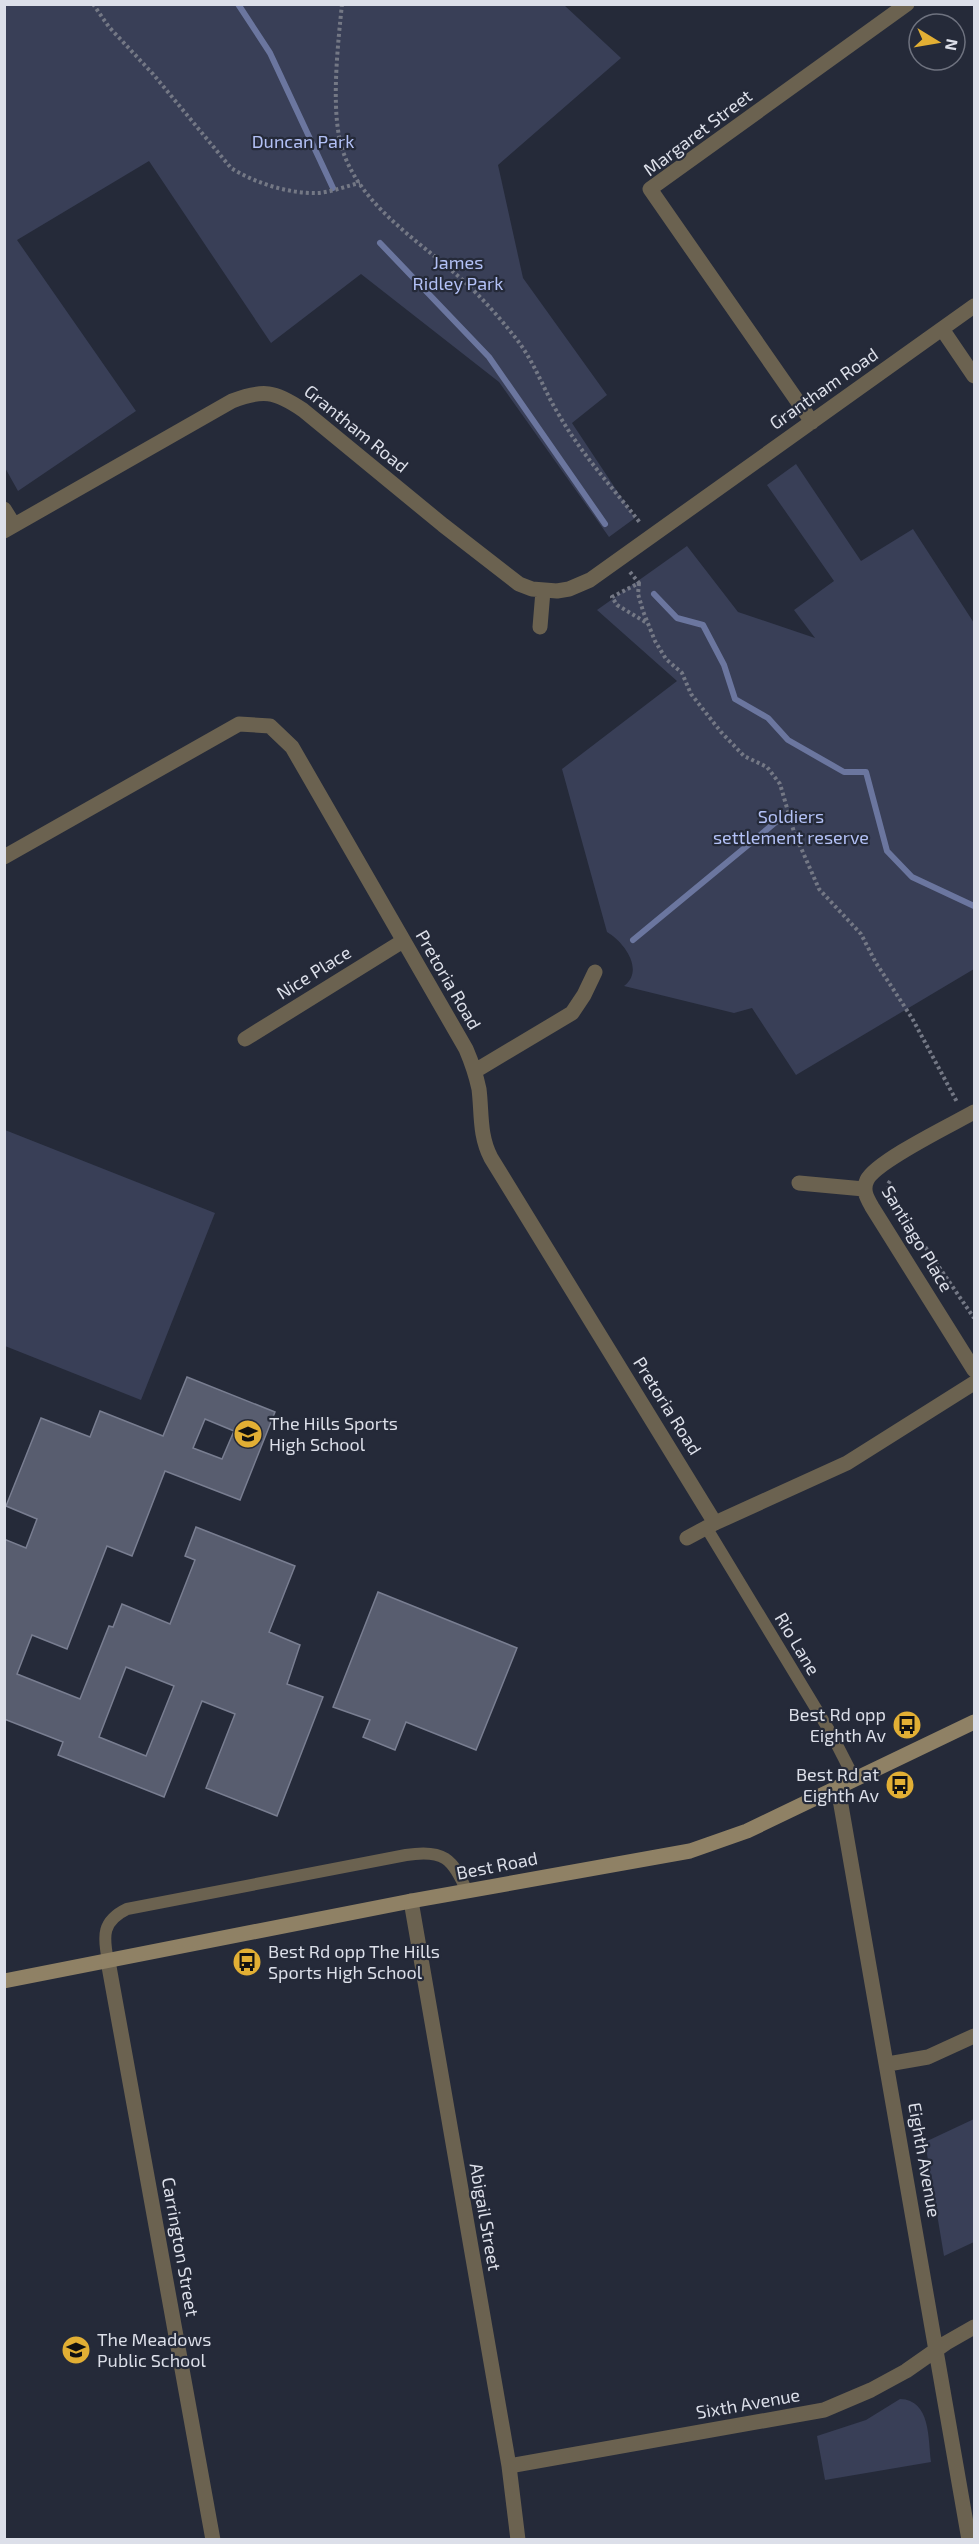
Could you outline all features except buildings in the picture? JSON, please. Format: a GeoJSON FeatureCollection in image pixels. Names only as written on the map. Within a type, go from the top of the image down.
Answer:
{"type":"FeatureCollection","features":[{"type":"Feature","properties":{"kind":"main road","name":"Best Road"},"geometry":{"type":"LineString","coordinates":[[4,1981],[411,1901],[690,1851],[747,1831],[975,1722]]}},
{"type":"Feature","properties":{"kind":"street","name":"Margaret Street"},"geometry":{"type":"LineString","coordinates":[[812,422],[650,189],[907,4]]}},
{"type":"Feature","properties":{"kind":"street","name":"Grantham Road"},"geometry":{"type":"LineString","coordinates":[[9,528],[232,401],[250,394],[273,394],[286,398],[303,410],[506,575],[526,586],[543,591],[569,589],[590,580],[975,306]]}},
{"type":"Feature","properties":{"kind":"street"},"geometry":{"type":"LineString","coordinates":[[942,329],[975,376]]}},
{"type":"Feature","properties":{"kind":"street"},"geometry":{"type":"LineString","coordinates":[[4,509],[9,528]]}},
{"type":"Feature","properties":{"kind":"street"},"geometry":{"type":"LineString","coordinates":[[540,627],[543,591]]}},
{"type":"Feature","properties":{"kind":"street","name":"Pretoria Road"},"geometry":{"type":"LineString","coordinates":[[4,856],[239,724],[270,726],[292,747],[466,1049],[475,1071],[481,1128],[491,1158],[711,1525]]}},
{"type":"Feature","properties":{"kind":"street","name":"Nice Place"},"geometry":{"type":"LineString","coordinates":[[245,1038],[403,941]]}},
{"type":"Feature","properties":{"kind":"street"},"geometry":{"type":"LineString","coordinates":[[475,1071],[572,1013],[595,972]]}},
{"type":"Feature","properties":{"kind":"street","name":"Santiago Place"},"geometry":{"type":"LineString","coordinates":[[970,1114],[879,1166],[867,1180],[864,1189],[872,1206],[975,1370]]}},
{"type":"Feature","properties":{"kind":"street","name":"Santiago Place"},"geometry":{"type":"LineString","coordinates":[[799,1183],[864,1189]]}},
{"type":"Feature","properties":{"kind":"street"},"geometry":{"type":"LineString","coordinates":[[687,1538],[847,1463],[975,1383]]}},
{"type":"Feature","properties":{"kind":"street","name":"Eighth Avenue"},"geometry":{"type":"LineString","coordinates":[[838,1788],[888,2064],[969,2540]]}},
{"type":"Feature","properties":{"kind":"street","name":"Abigail Street"},"geometry":{"type":"LineString","coordinates":[[411,1901],[509,2466],[519,2540]]}},
{"type":"Feature","properties":{"kind":"street","name":"Carrington Street"},"geometry":{"type":"LineString","coordinates":[[108,1961],[213,2540]]}},
{"type":"Feature","properties":{"kind":"street"},"geometry":{"type":"LineString","coordinates":[[888,2064],[928,2058],[975,2036]]}},
{"type":"Feature","properties":{"kind":"street","name":"Sixth Avenue"},"geometry":{"type":"LineString","coordinates":[[509,2466],[824,2410],[871,2390],[906,2371],[937,2349],[975,2327]]}},
{"type":"Feature","properties":{"kind":"lane","name":"Rio Lane"},"geometry":{"type":"LineString","coordinates":[[711,1525],[832,1735],[855,1780]]}},
{"type":"Feature","properties":{"kind":"lane"},"geometry":{"type":"LineString","coordinates":[[108,1961],[104,1941],[106,1930],[111,1920],[127,1909],[406,1855],[429,1852],[442,1855],[457,1871],[467,1892]]}},
{"type":"Feature","properties":{"kind":"path"},"geometry":{"type":"LineString","coordinates":[[93,4],[109,27],[153,74],[231,168],[244,176],[299,192],[320,193],[360,183]]}},
{"type":"Feature","properties":{"kind":"path"},"geometry":{"type":"LineString","coordinates":[[342,4],[336,107],[339,136],[349,163],[360,183],[389,218],[453,271],[515,337],[541,377],[559,415],[582,451],[651,536]]}},
{"type":"Feature","properties":{"kind":"path"},"geometry":{"type":"LineString","coordinates":[[620,558],[639,583],[638,594],[647,624],[666,659],[682,674],[691,694],[721,732],[744,756],[767,766],[780,784],[794,832],[819,889],[861,934],[876,963],[970,1114]]}},
{"type":"Feature","properties":{"kind":"path"},"geometry":{"type":"LineString","coordinates":[[639,583],[612,597],[617,605],[647,624]]}},
{"type":"Feature","properties":{"kind":"path"},"geometry":{"type":"LineString","coordinates":[[894,1178],[888,1184],[889,1194],[975,1318]]}},
{"type":"Feature","properties":{"kind":"green space","name":"Duncan Park"},"geometry":{"type":"Polygon","coordinates":[[[4,5],[564,5],[621,58],[498,165],[523,278],[607,395],[572,423],[635,518],[609,537],[499,382],[361,274],[271,343],[149,161],[17,240],[136,411],[18,491],[4,466],[4,5]]]}},
{"type":"Feature","properties":{"kind":"green space","name":"Soldiers settlement reserve"},"geometry":{"type":"Polygon","coordinates":[[[796,464],[861,561],[913,529],[974,623],[974,969],[796,1075],[752,1008],[734,1013],[624,986],[633,972],[630,957],[620,942],[607,932],[562,769],[677,681],[597,610],[687,546],[738,612],[815,638],[794,610],[834,581],[767,485],[796,464]]]}},
{"type":"Feature","properties":{"kind":"green space"},"geometry":{"type":"Polygon","coordinates":[[[5,1130],[215,1213],[141,1400],[5,1346],[5,1130]]]}},
{"type":"Feature","properties":{"kind":"green space"},"geometry":{"type":"Polygon","coordinates":[[[974,2119],[974,2242],[944,2256],[925,2142],[974,2119]]]}},
{"type":"Feature","properties":{"kind":"green space"},"geometry":{"type":"Polygon","coordinates":[[[900,2399],[910,2401],[923,2413],[928,2432],[931,2462],[825,2480],[817,2436],[866,2420],[900,2399]]]}},
{"type":"Feature","properties":{"kind":"waterway"},"geometry":{"type":"LineString","coordinates":[[238,4],[270,53],[333,188]]}},
{"type":"Feature","properties":{"kind":"waterway"},"geometry":{"type":"LineString","coordinates":[[380,243],[489,357],[605,524]]}},
{"type":"Feature","properties":{"kind":"waterway"},"geometry":{"type":"LineString","coordinates":[[654,594],[677,618],[703,625],[724,665],[735,699],[768,718],[788,740],[844,772],[866,772],[887,851],[912,877],[974,906]]}},
{"type":"Feature","properties":{"kind":"waterway"},"geometry":{"type":"LineString","coordinates":[[633,940],[782,817]]}},
{"type":"Feature","properties":{"kind":"place","name":"The Hills Sports High School"},"geometry":{"type":"Point","coordinates":[248,1434]}},
{"type":"Feature","properties":{"kind":"place","name":"Best Rd opp Eighth Av"},"geometry":{"type":"Point","coordinates":[907,1725]}},
{"type":"Feature","properties":{"kind":"place","name":"Best Rd at Eighth Av"},"geometry":{"type":"Point","coordinates":[900,1785]}},
{"type":"Feature","properties":{"kind":"place","name":"Best Rd opp The Hills Sports High School"},"geometry":{"type":"Point","coordinates":[247,1962]}},
{"type":"Feature","properties":{"kind":"place","name":"The Meadows Public School"},"geometry":{"type":"Point","coordinates":[76,2350]}},
{"type":"Feature","properties":{"kind":"park label","name":"James Ridley Park"},"geometry":{"type":"Point","coordinates":[458,273]}}]}
